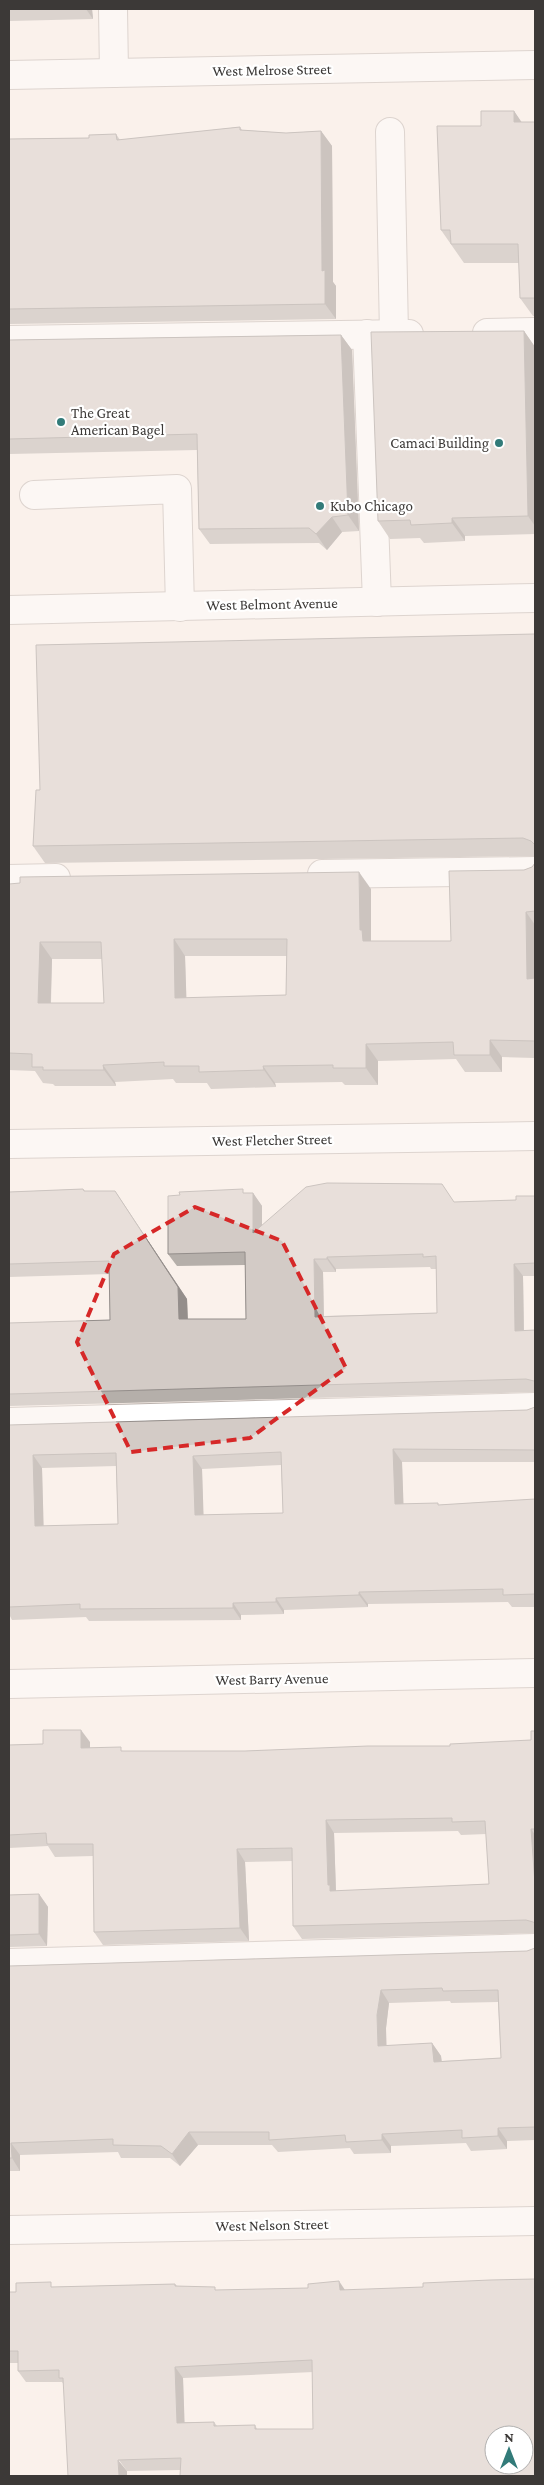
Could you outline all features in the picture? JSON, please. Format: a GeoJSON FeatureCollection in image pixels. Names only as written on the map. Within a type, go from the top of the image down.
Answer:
{"type":"FeatureCollection","features":[{"type":"Feature","properties":{"kind":"street"},"geometry":{"type":"LineString","coordinates":[[113,9],[114,73]]}},
{"type":"Feature","properties":{"kind":"street","name":"West Melrose Street"},"geometry":{"type":"LineString","coordinates":[[9,75],[535,65]]}},
{"type":"Feature","properties":{"kind":"street"},"geometry":{"type":"LineString","coordinates":[[390,132],[394,334]]}},
{"type":"Feature","properties":{"kind":"street"},"geometry":{"type":"LineString","coordinates":[[460,333],[535,332]]}},
{"type":"Feature","properties":{"kind":"street"},"geometry":{"type":"LineString","coordinates":[[367,334],[377,602]]}},
{"type":"Feature","properties":{"kind":"street"},"geometry":{"type":"LineString","coordinates":[[9,340],[432,334]]}},
{"type":"Feature","properties":{"kind":"street"},"geometry":{"type":"LineString","coordinates":[[34,494],[177,489],[180,607]]}},
{"type":"Feature","properties":{"kind":"street","name":"West Belmont Avenue"},"geometry":{"type":"LineString","coordinates":[[9,610],[535,598]]}},
{"type":"Feature","properties":{"kind":"street"},"geometry":{"type":"LineString","coordinates":[[297,875],[535,871]]}},
{"type":"Feature","properties":{"kind":"street"},"geometry":{"type":"LineString","coordinates":[[9,879],[78,878]]}},
{"type":"Feature","properties":{"kind":"street","name":"West Fletcher Street"},"geometry":{"type":"LineString","coordinates":[[9,1144],[535,1136]]}},
{"type":"Feature","properties":{"kind":"street"},"geometry":{"type":"LineString","coordinates":[[9,1422],[535,1407]]}},
{"type":"Feature","properties":{"kind":"street","name":"West Barry Avenue"},"geometry":{"type":"LineString","coordinates":[[9,1684],[535,1673]]}},
{"type":"Feature","properties":{"kind":"street"},"geometry":{"type":"LineString","coordinates":[[9,1962],[535,1948]]}},
{"type":"Feature","properties":{"kind":"street","name":"West Nelson Street"},"geometry":{"type":"LineString","coordinates":[[9,2230],[535,2221]]}},
{"type":"Feature","properties":{"kind":"highlighted area"},"geometry":{"type":"Polygon","coordinates":[[[195,1207],[282,1241],[346,1368],[250,1438],[131,1452],[77,1342],[114,1254],[195,1207]]]}},
{"type":"Feature","properties":{"kind":"building"},"geometry":{"type":"Polygon","coordinates":[[[481,111],[514,111],[514,122],[535,122],[535,298],[520,298],[518,244],[451,244],[450,230],[441,230],[437,126],[481,126],[481,111]]]}},
{"type":"Feature","properties":{"kind":"building"},"geometry":{"type":"Polygon","coordinates":[[[240,127],[240,130],[286,133],[321,131],[322,271],[325,270],[325,304],[9,309],[9,139],[89,138],[89,135],[116,134],[117,140],[240,127]]]}},
{"type":"Feature","properties":{"kind":"building"},"geometry":{"type":"Polygon","coordinates":[[[524,331],[528,516],[452,518],[452,523],[411,525],[410,520],[378,521],[371,332],[524,331]]]}},
{"type":"Feature","properties":{"kind":"building"},"geometry":{"type":"Polygon","coordinates":[[[341,335],[348,515],[332,517],[316,534],[309,528],[199,529],[197,434],[9,439],[9,340],[341,335]]]}},
{"type":"Feature","properties":{"kind":"building"},"geometry":{"type":"Polygon","coordinates":[[[535,634],[535,845],[523,838],[33,846],[36,790],[40,790],[36,645],[535,634]]]}},
{"type":"Feature","properties":{"kind":"building"},"geometry":{"type":"Polygon","coordinates":[[[535,863],[535,911],[526,912],[527,979],[535,978],[535,1041],[490,1040],[490,1055],[454,1055],[453,1042],[366,1044],[366,1068],[333,1068],[333,1065],[263,1066],[264,1070],[199,1072],[199,1066],[164,1066],[164,1062],[103,1065],[104,1070],[43,1070],[43,1067],[32,1067],[32,1054],[9,1053],[9,884],[20,883],[20,877],[359,872],[360,930],[362,930],[363,941],[451,941],[449,871],[524,870],[532,867],[535,863]],[[174,939],[175,998],[286,995],[287,939],[174,939]],[[40,942],[38,1003],[104,1003],[101,942],[40,942]]]}},
{"type":"Feature","properties":{"kind":"building"},"geometry":{"type":"Polygon","coordinates":[[[327,1183],[442,1184],[454,1202],[516,1200],[516,1196],[535,1196],[535,1263],[514,1264],[515,1331],[535,1330],[535,1382],[526,1379],[9,1394],[9,1323],[110,1320],[109,1261],[9,1264],[9,1192],[83,1189],[84,1191],[115,1191],[178,1287],[179,1319],[246,1319],[245,1252],[168,1254],[168,1196],[180,1195],[179,1192],[243,1189],[243,1193],[253,1193],[253,1233],[306,1187],[327,1183]],[[423,1254],[314,1259],[315,1317],[437,1313],[436,1256],[423,1257],[423,1254]]]}},
{"type":"Feature","properties":{"kind":"building"},"geometry":{"type":"Polygon","coordinates":[[[535,1407],[535,1450],[393,1449],[395,1504],[438,1503],[438,1505],[535,1499],[535,1594],[503,1595],[503,1589],[359,1592],[359,1595],[276,1598],[276,1602],[233,1603],[233,1608],[80,1609],[80,1604],[9,1607],[9,1425],[527,1410],[535,1407]],[[281,1452],[193,1456],[195,1515],[283,1513],[281,1452]],[[116,1453],[33,1455],[35,1526],[118,1524],[116,1453]]]}},
{"type":"Feature","properties":{"kind":"building"},"geometry":{"type":"Polygon","coordinates":[[[43,1730],[81,1730],[81,1748],[121,1747],[121,1751],[245,1751],[368,1746],[450,1746],[450,1744],[531,1740],[531,1731],[535,1731],[535,1829],[531,1829],[535,1884],[535,1923],[526,1920],[293,1926],[292,1848],[237,1849],[240,1928],[94,1932],[93,1844],[47,1844],[46,1833],[9,1835],[9,1745],[43,1744],[43,1730]],[[452,1818],[326,1820],[328,1885],[330,1885],[330,1891],[489,1884],[485,1821],[452,1822],[452,1818]]]}},
{"type":"Feature","properties":{"kind":"building"},"geometry":{"type":"Polygon","coordinates":[[[39,1894],[39,1934],[9,1935],[9,1895],[39,1894]]]}},
{"type":"Feature","properties":{"kind":"building"},"geometry":{"type":"Polygon","coordinates":[[[535,1948],[535,2127],[498,2128],[498,2136],[462,2138],[462,2130],[382,2134],[382,2140],[346,2142],[345,2135],[269,2140],[269,2132],[189,2132],[172,2154],[161,2146],[113,2145],[113,2139],[11,2143],[12,2158],[9,2158],[9,1966],[527,1951],[535,1948]],[[442,1988],[381,1990],[377,2015],[378,2046],[432,2043],[434,2062],[501,2058],[498,1990],[443,1991],[442,1988]]]}},
{"type":"Feature","properties":{"kind":"building"},"geometry":{"type":"Polygon","coordinates":[[[535,2279],[535,2476],[180,2476],[181,2458],[118,2460],[119,2476],[68,2476],[63,2378],[59,2378],[59,2370],[18,2371],[18,2351],[9,2351],[9,2292],[16,2292],[16,2283],[51,2282],[51,2287],[175,2284],[175,2286],[215,2287],[215,2290],[308,2288],[308,2284],[339,2281],[340,2290],[423,2287],[423,2283],[535,2279]],[[312,2360],[175,2367],[177,2423],[214,2422],[214,2426],[255,2425],[255,2429],[313,2429],[312,2360]]]}},
{"type":"Feature","properties":{"kind":"place","name":"The Great American Bagel"},"geometry":{"type":"Point","coordinates":[61,422]}},
{"type":"Feature","properties":{"kind":"place","name":"Camaci Building"},"geometry":{"type":"Point","coordinates":[499,443]}},
{"type":"Feature","properties":{"kind":"place","name":"Kubo Chicago"},"geometry":{"type":"Point","coordinates":[320,506]}}]}
